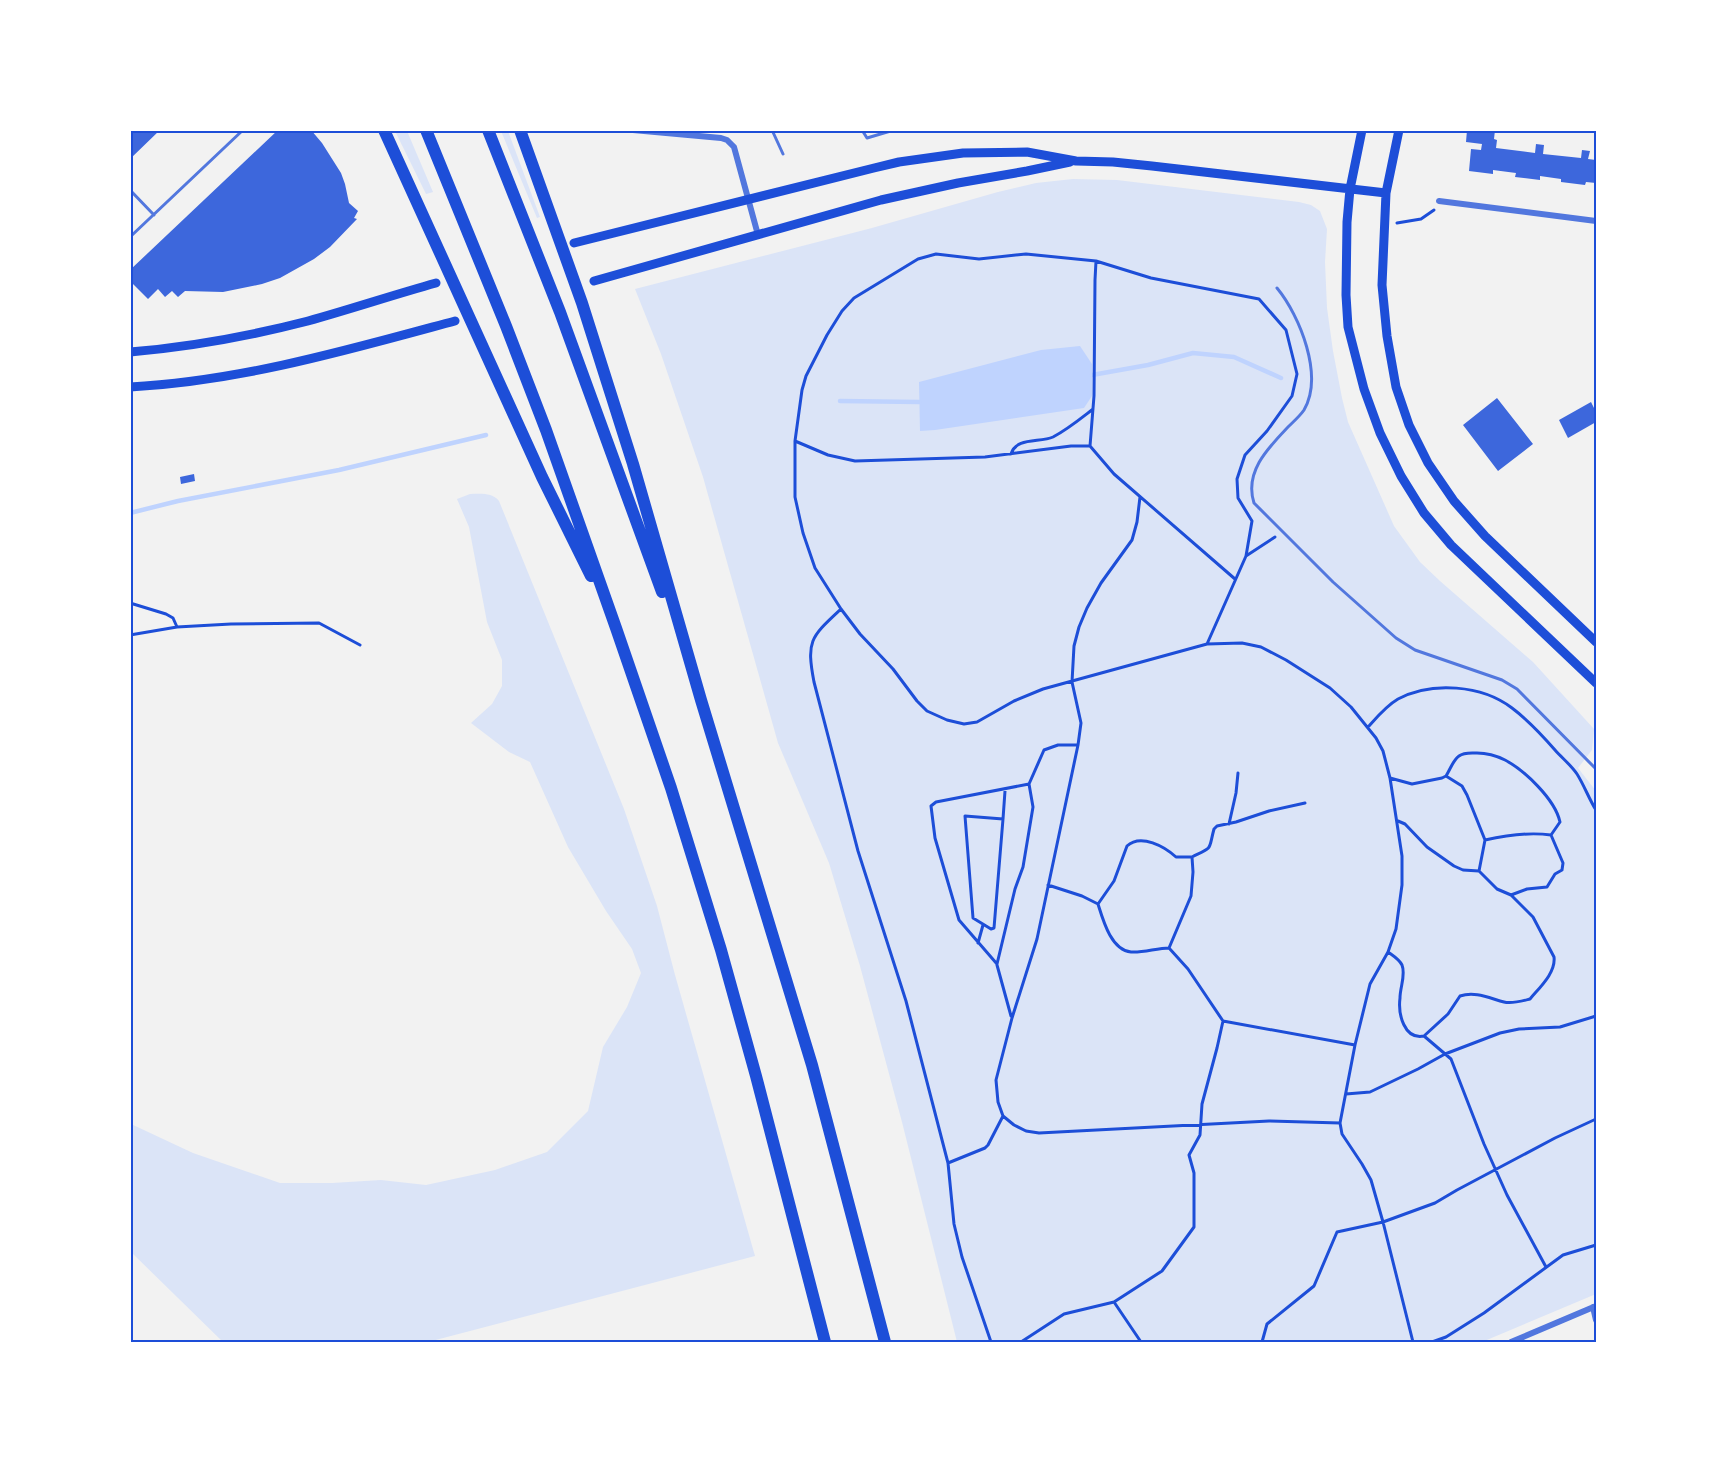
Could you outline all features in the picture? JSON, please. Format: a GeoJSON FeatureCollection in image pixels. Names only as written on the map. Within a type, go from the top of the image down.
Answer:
{"type":"FeatureCollection","features":[{"type":"Feature","properties":{"kind":"highway"},"geometry":{"type":"LineString","coordinates":[[384,130],[537,466],[616,628]]}},
{"type":"Feature","properties":{"kind":"highway"},"geometry":{"type":"LineString","coordinates":[[426,130],[546,430],[670,788],[722,950],[825,1342]]}},
{"type":"Feature","properties":{"kind":"highway"},"geometry":{"type":"LineString","coordinates":[[488,130],[560,312],[701,700]]}},
{"type":"Feature","properties":{"kind":"highway"},"geometry":{"type":"LineString","coordinates":[[520,130],[586,314],[633,464],[701,700],[812,1065],[885,1342]]}},
{"type":"Feature","properties":{"kind":"main road"},"geometry":{"type":"LineString","coordinates":[[1362,130],[1350,189],[1346,295],[1348,327],[1368,400],[1380,433],[1401,476],[1424,513],[1450,545],[1596,683]]}},
{"type":"Feature","properties":{"kind":"main road"},"geometry":{"type":"LineString","coordinates":[[1399,130],[1386,193],[1382,285],[1387,336],[1396,387],[1409,425],[1428,463],[1454,501],[1485,536],[1596,642]]}},
{"type":"Feature","properties":{"kind":"main road"},"geometry":{"type":"LineString","coordinates":[[574,243],[899,162],[963,153],[1027,152],[1076,161],[1142,165],[1386,193]]}},
{"type":"Feature","properties":{"kind":"main road"},"geometry":{"type":"LineString","coordinates":[[594,281],[880,200],[1076,161]]}},
{"type":"Feature","properties":{"kind":"main road"},"geometry":{"type":"LineString","coordinates":[[130,352],[198,343],[308,321],[436,283]]}},
{"type":"Feature","properties":{"kind":"main road"},"geometry":{"type":"LineString","coordinates":[[130,387],[188,382],[293,364],[454,321]]}},
{"type":"Feature","properties":{"kind":"street"},"geometry":{"type":"LineString","coordinates":[[633,130],[708,136],[727,140],[734,147],[758,235]]}},
{"type":"Feature","properties":{"kind":"street"},"geometry":{"type":"LineString","coordinates":[[1439,201],[1596,221]]}},
{"type":"Feature","properties":{"kind":"street"},"geometry":{"type":"LineString","coordinates":[[1511,1342],[1595,1307],[1596,1320]]}},
{"type":"Feature","properties":{"kind":"lane"},"geometry":{"type":"LineString","coordinates":[[130,237],[243,130]]}},
{"type":"Feature","properties":{"kind":"lane"},"geometry":{"type":"LineString","coordinates":[[772,130],[783,154]]}},
{"type":"Feature","properties":{"kind":"lane"},"geometry":{"type":"LineString","coordinates":[[862,130],[867,138],[894,130]]}},
{"type":"Feature","properties":{"kind":"lane"},"geometry":{"type":"LineString","coordinates":[[130,190],[154,215]]}},
{"type":"Feature","properties":{"kind":"lane"},"geometry":{"type":"LineString","coordinates":[[1277,288],[1285,298],[1306,346],[1312,390],[1304,411],[1271,444],[1256,467],[1251,482],[1254,503],[1334,582],[1396,638],[1415,650],[1502,680],[1518,689],[1596,769]]}},
{"type":"Feature","properties":{"kind":"path"},"geometry":{"type":"LineString","coordinates":[[1397,223],[1421,219],[1433,212],[1439,201]]}},
{"type":"Feature","properties":{"kind":"path"},"geometry":{"type":"LineString","coordinates":[[1207,644],[1246,556],[1252,521],[1238,498],[1237,479],[1245,455],[1292,396],[1297,374],[1286,330],[1259,299],[1151,278],[1096,261],[1026,254],[979,259],[936,254],[918,259],[854,298],[842,311],[827,335],[806,376],[795,441],[795,497],[803,533],[815,568],[841,609],[927,711],[947,720],[964,724],[977,722],[1043,688],[1207,644],[1242,643],[1261,647],[1330,688],[1368,727],[1383,751],[1398,821],[1402,856],[1402,885],[1396,929],[1388,952],[1370,984],[1340,1123],[1342,1134],[1371,1180],[1413,1342]]}},
{"type":"Feature","properties":{"kind":"path"},"geometry":{"type":"LineString","coordinates":[[1096,261],[1094,408],[1090,446],[1114,474],[1236,580]]}},
{"type":"Feature","properties":{"kind":"path"},"geometry":{"type":"LineString","coordinates":[[1011,454],[1013,447],[1018,444],[1050,438],[1075,424],[1094,408]]}},
{"type":"Feature","properties":{"kind":"path"},"geometry":{"type":"LineString","coordinates":[[795,441],[828,455],[855,461],[985,457],[1071,446],[1090,446]]}},
{"type":"Feature","properties":{"kind":"path"},"geometry":{"type":"LineString","coordinates":[[1140,496],[1132,540],[1086,608],[1074,646],[1071,682],[1081,723],[1078,746],[1037,939],[1012,1018],[996,1080],[998,1102],[1003,1116],[1026,1131],[1039,1133],[1269,1121],[1340,1123]]}},
{"type":"Feature","properties":{"kind":"path"},"geometry":{"type":"LineString","coordinates":[[1246,556],[1283,531]]}},
{"type":"Feature","properties":{"kind":"path"},"geometry":{"type":"LineString","coordinates":[[130,603],[166,614],[173,618],[177,627]]}},
{"type":"Feature","properties":{"kind":"path"},"geometry":{"type":"LineString","coordinates":[[841,609],[820,629],[810,646],[812,671],[852,830],[906,1001],[948,1163],[954,1224],[959,1246],[991,1342]]}},
{"type":"Feature","properties":{"kind":"path"},"geometry":{"type":"LineString","coordinates":[[130,635],[177,627],[319,623],[360,645]]}},
{"type":"Feature","properties":{"kind":"path"},"geometry":{"type":"LineString","coordinates":[[1368,727],[1399,699],[1422,690],[1444,688],[1469,690],[1489,696],[1510,707],[1539,732],[1577,774],[1596,810]]}},
{"type":"Feature","properties":{"kind":"path"},"geometry":{"type":"LineString","coordinates":[[997,964],[1015,889],[1023,867],[1033,807],[1029,784],[1044,750],[1058,745],[1078,746]]}},
{"type":"Feature","properties":{"kind":"path"},"geometry":{"type":"LineString","coordinates":[[1390,778],[1412,784],[1442,778],[1446,776],[1461,754],[1482,753],[1504,759],[1534,782],[1553,804],[1560,822],[1551,835]]}},
{"type":"Feature","properties":{"kind":"path"},"geometry":{"type":"LineString","coordinates":[[1229,824],[1238,772]]}},
{"type":"Feature","properties":{"kind":"path"},"geometry":{"type":"LineString","coordinates":[[1446,776],[1462,786],[1485,840],[1479,872]]}},
{"type":"Feature","properties":{"kind":"path"},"geometry":{"type":"LineString","coordinates":[[1012,1018],[997,964],[958,920],[935,838],[931,806],[936,802],[1029,784]]}},
{"type":"Feature","properties":{"kind":"path"},"geometry":{"type":"LineString","coordinates":[[1002,819],[965,816],[973,918],[991,930],[994,928],[1005,790]]}},
{"type":"Feature","properties":{"kind":"path"},"geometry":{"type":"LineString","coordinates":[[1098,904],[1113,881],[1127,846],[1131,843],[1143,841],[1166,848],[1176,857],[1192,857],[1208,849],[1217,826],[1305,803]]}},
{"type":"Feature","properties":{"kind":"path"},"geometry":{"type":"LineString","coordinates":[[1398,821],[1405,824],[1427,847],[1454,866],[1479,872],[1497,888],[1511,895],[1533,917],[1555,963],[1551,972],[1530,999],[1506,1002],[1479,995],[1460,996],[1448,1014],[1424,1036]]}},
{"type":"Feature","properties":{"kind":"path"},"geometry":{"type":"LineString","coordinates":[[1485,840],[1537,833],[1551,835]]}},
{"type":"Feature","properties":{"kind":"path"},"geometry":{"type":"LineString","coordinates":[[1511,895],[1527,889],[1547,887],[1556,874],[1562,870],[1563,863],[1551,835]]}},
{"type":"Feature","properties":{"kind":"path"},"geometry":{"type":"LineString","coordinates":[[1169,948],[1191,896],[1192,857]]}},
{"type":"Feature","properties":{"kind":"path"},"geometry":{"type":"LineString","coordinates":[[1048,885],[1098,904],[1111,937],[1124,950],[1130,952],[1169,948]]}},
{"type":"Feature","properties":{"kind":"path"},"geometry":{"type":"LineString","coordinates":[[978,943],[983,926]]}},
{"type":"Feature","properties":{"kind":"path"},"geometry":{"type":"LineString","coordinates":[[1169,948],[1188,969],[1223,1021],[1355,1045]]}},
{"type":"Feature","properties":{"kind":"path"},"geometry":{"type":"LineString","coordinates":[[1388,952],[1402,965],[1404,974],[1399,1001],[1405,1028],[1413,1036],[1424,1036],[1451,1059],[1507,1195],[1546,1267]]}},
{"type":"Feature","properties":{"kind":"path"},"geometry":{"type":"LineString","coordinates":[[1346,1094],[1370,1092],[1445,1054],[1500,1033],[1519,1029],[1560,1027],[1596,1016]]}},
{"type":"Feature","properties":{"kind":"path"},"geometry":{"type":"LineString","coordinates":[[1021,1342],[1069,1312],[1114,1302],[1162,1271],[1194,1227],[1194,1173],[1189,1155],[1200,1135],[1202,1104],[1223,1021]]}},
{"type":"Feature","properties":{"kind":"path"},"geometry":{"type":"LineString","coordinates":[[948,1163],[985,1148],[1003,1116]]}},
{"type":"Feature","properties":{"kind":"path"},"geometry":{"type":"LineString","coordinates":[[1262,1342],[1267,1324],[1314,1286],[1337,1232],[1383,1222],[1435,1203],[1555,1138],[1596,1119]]}},
{"type":"Feature","properties":{"kind":"path"},"geometry":{"type":"LineString","coordinates":[[1432,1342],[1446,1337],[1484,1313],[1563,1255],[1596,1245]]}},
{"type":"Feature","properties":{"kind":"path"},"geometry":{"type":"LineString","coordinates":[[1114,1302],[1141,1342]]}},
{"type":"Feature","properties":{"kind":"shaded area"},"geometry":{"type":"Polygon","coordinates":[[[395,131],[407,131],[433,192],[426,194],[395,131]]]}},
{"type":"Feature","properties":{"kind":"shaded area"},"geometry":{"type":"Polygon","coordinates":[[[501,131],[508,131],[540,217],[537,218],[501,131]]]}},
{"type":"Feature","properties":{"kind":"shaded area"},"geometry":{"type":"Polygon","coordinates":[[[1073,179],[1117,180],[1299,202],[1311,205],[1320,211],[1327,229],[1325,262],[1327,308],[1342,398],[1348,422],[1394,526],[1420,562],[1533,662],[1594,729],[1592,750],[1578,768],[1596,791],[1596,1294],[1482,1342],[957,1342],[902,1122],[860,966],[829,863],[778,743],[703,477],[661,354],[635,289],[872,228],[998,192],[1036,183],[1073,179]]]}},
{"type":"Feature","properties":{"kind":"shaded area"},"geometry":{"type":"Polygon","coordinates":[[[470,494],[489,495],[499,501],[624,809],[657,906],[755,1256],[428,1342],[223,1342],[131,1252],[131,1124],[193,1153],[280,1183],[381,1180],[426,1185],[495,1170],[547,1152],[588,1111],[603,1047],[627,1007],[641,973],[632,949],[606,911],[568,847],[530,762],[509,752],[471,723],[492,704],[502,686],[502,660],[487,622],[469,527],[457,499],[470,494]]]}},
{"type":"Feature","properties":{"kind":"water"},"geometry":{"type":"Polygon","coordinates":[[[1080,346],[1092,364],[1092,396],[1084,408],[920,431],[919,382],[1041,350],[1080,346]]]}},
{"type":"Feature","properties":{"kind":"building"},"geometry":{"type":"Polygon","coordinates":[[[130,130],[160,130],[130,159],[130,130]]]}},
{"type":"Feature","properties":{"kind":"building"},"geometry":{"type":"Polygon","coordinates":[[[278,130],[311,130],[341,173],[349,203],[358,211],[354,218],[357,219],[330,247],[280,278],[223,292],[185,291],[178,297],[172,291],[165,297],[158,289],[148,299],[130,281],[130,270],[278,130]]]}},
{"type":"Feature","properties":{"kind":"building"},"geometry":{"type":"Polygon","coordinates":[[[1467,130],[1495,130],[1496,148],[1535,153],[1536,144],[1544,145],[1543,154],[1581,158],[1582,150],[1590,151],[1588,159],[1596,160],[1596,183],[1586,182],[1585,185],[1561,182],[1561,179],[1540,176],[1540,180],[1515,177],[1516,173],[1493,170],[1493,174],[1469,171],[1471,149],[1481,150],[1482,144],[1466,142],[1467,130]]]}},
{"type":"Feature","properties":{"kind":"building"},"geometry":{"type":"Polygon","coordinates":[[[1497,398],[1533,444],[1498,471],[1463,425],[1497,398]]]}},
{"type":"Feature","properties":{"kind":"building"},"geometry":{"type":"Polygon","coordinates":[[[1591,402],[1596,412],[1596,422],[1568,438],[1559,420],[1591,402]]]}},
{"type":"Feature","properties":{"kind":"building"},"geometry":{"type":"Polygon","coordinates":[[[194,474],[195,481],[181,484],[180,477],[194,474]]]}},
{"type":"Feature","properties":{"kind":"waterway"},"geometry":{"type":"LineString","coordinates":[[1092,375],[1148,365],[1193,353],[1234,357],[1281,378]]}},
{"type":"Feature","properties":{"kind":"waterway"},"geometry":{"type":"LineString","coordinates":[[840,401],[919,402]]}},
{"type":"Feature","properties":{"kind":"waterway"},"geometry":{"type":"LineString","coordinates":[[130,513],[178,501],[339,470],[486,435]]}}]}
